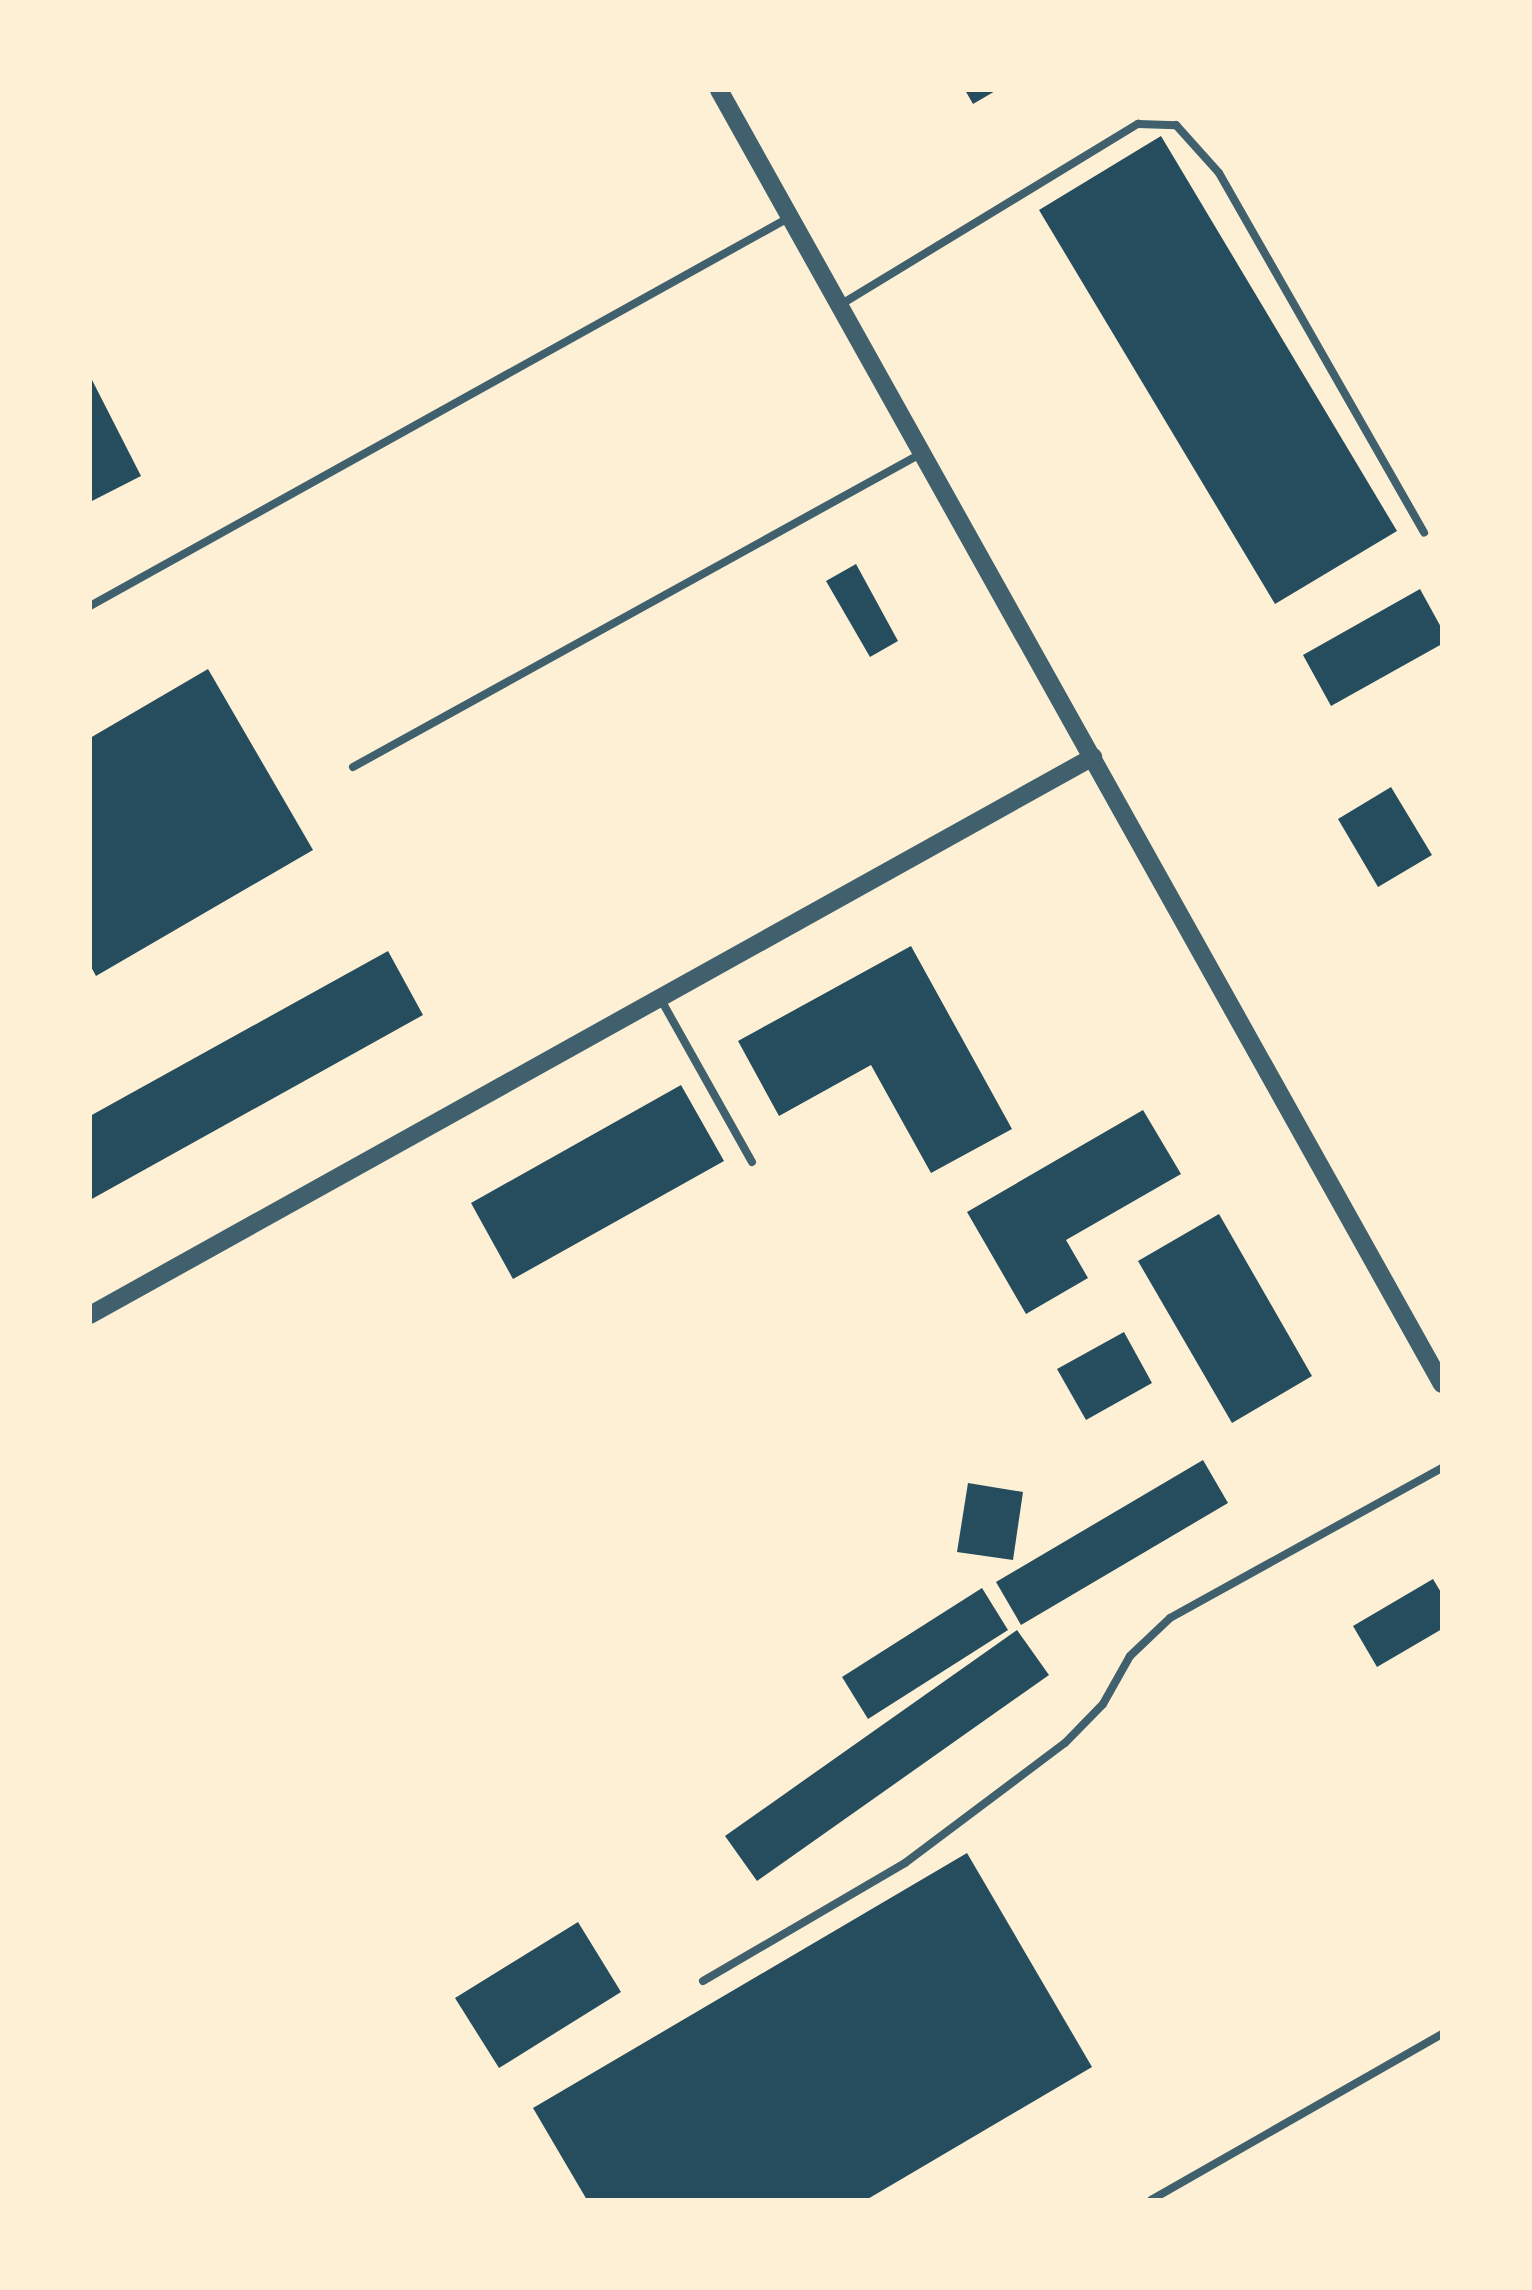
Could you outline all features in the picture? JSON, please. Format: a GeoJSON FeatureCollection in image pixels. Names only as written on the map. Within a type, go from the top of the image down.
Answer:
{"type":"FeatureCollection","features":[{"type":"Feature","properties":{"kind":"street"},"geometry":{"type":"LineString","coordinates":[[719,90],[1442,1384]]}},
{"type":"Feature","properties":{"kind":"street"},"geometry":{"type":"LineString","coordinates":[[90,1315],[1093,757]]}},
{"type":"Feature","properties":{"kind":"lane"},"geometry":{"type":"LineString","coordinates":[[840,305],[1138,124],[1176,125],[1219,173],[1424,533]]}},
{"type":"Feature","properties":{"kind":"lane"},"geometry":{"type":"LineString","coordinates":[[90,606],[790,216]]}},
{"type":"Feature","properties":{"kind":"lane"},"geometry":{"type":"LineString","coordinates":[[353,767],[922,453]]}},
{"type":"Feature","properties":{"kind":"lane"},"geometry":{"type":"LineString","coordinates":[[660,998],[752,1162]]}},
{"type":"Feature","properties":{"kind":"lane"},"geometry":{"type":"LineString","coordinates":[[703,1980],[905,1863],[1065,1743],[1103,1704],[1130,1656],[1170,1618],[1442,1468]]}},
{"type":"Feature","properties":{"kind":"lane"},"geometry":{"type":"LineString","coordinates":[[1151,2200],[1442,2034]]}},
{"type":"Feature","properties":{"kind":"building"},"geometry":{"type":"Polygon","coordinates":[[[965,90],[997,90],[973,104],[965,90]]]}},
{"type":"Feature","properties":{"kind":"building"},"geometry":{"type":"Polygon","coordinates":[[[1161,136],[1397,531],[1275,604],[1039,210],[1161,136]]]}},
{"type":"Feature","properties":{"kind":"building"},"geometry":{"type":"Polygon","coordinates":[[[90,376],[141,476],[90,502],[90,376]]]}},
{"type":"Feature","properties":{"kind":"building"},"geometry":{"type":"Polygon","coordinates":[[[856,564],[898,641],[870,657],[826,581],[856,564]]]}},
{"type":"Feature","properties":{"kind":"building"},"geometry":{"type":"Polygon","coordinates":[[[1420,589],[1442,629],[1442,644],[1331,706],[1303,655],[1420,589]]]}},
{"type":"Feature","properties":{"kind":"building"},"geometry":{"type":"Polygon","coordinates":[[[208,669],[313,850],[96,976],[90,965],[90,738],[208,669]]]}},
{"type":"Feature","properties":{"kind":"building"},"geometry":{"type":"Polygon","coordinates":[[[1391,787],[1432,855],[1378,887],[1338,819],[1391,787]]]}},
{"type":"Feature","properties":{"kind":"building"},"geometry":{"type":"Polygon","coordinates":[[[911,946],[1012,1129],[931,1173],[871,1065],[779,1116],[738,1041],[911,946]]]}},
{"type":"Feature","properties":{"kind":"building"},"geometry":{"type":"Polygon","coordinates":[[[388,951],[423,1015],[90,1200],[90,1116],[388,951]]]}},
{"type":"Feature","properties":{"kind":"building"},"geometry":{"type":"Polygon","coordinates":[[[681,1085],[724,1161],[513,1279],[471,1203],[681,1085]]]}},
{"type":"Feature","properties":{"kind":"building"},"geometry":{"type":"Polygon","coordinates":[[[1143,1110],[1181,1174],[1066,1240],[1088,1278],[1026,1314],[967,1212],[1143,1110]]]}},
{"type":"Feature","properties":{"kind":"building"},"geometry":{"type":"Polygon","coordinates":[[[1219,1214],[1312,1376],[1232,1423],[1138,1261],[1219,1214]]]}},
{"type":"Feature","properties":{"kind":"building"},"geometry":{"type":"Polygon","coordinates":[[[1124,1332],[1152,1383],[1086,1420],[1057,1369],[1124,1332]]]}},
{"type":"Feature","properties":{"kind":"building"},"geometry":{"type":"Polygon","coordinates":[[[1203,1460],[1228,1503],[1021,1625],[996,1582],[1203,1460]]]}},
{"type":"Feature","properties":{"kind":"building"},"geometry":{"type":"Polygon","coordinates":[[[968,1483],[1023,1492],[1013,1560],[957,1552],[968,1483]]]}},
{"type":"Feature","properties":{"kind":"building"},"geometry":{"type":"Polygon","coordinates":[[[1433,1579],[1442,1594],[1442,1629],[1377,1667],[1353,1626],[1433,1579]]]}},
{"type":"Feature","properties":{"kind":"building"},"geometry":{"type":"Polygon","coordinates":[[[982,1588],[1008,1630],[868,1719],[842,1677],[982,1588]]]}},
{"type":"Feature","properties":{"kind":"building"},"geometry":{"type":"Polygon","coordinates":[[[1017,1630],[1049,1675],[757,1881],[725,1836],[1017,1630]]]}},
{"type":"Feature","properties":{"kind":"building"},"geometry":{"type":"Polygon","coordinates":[[[967,1853],[1092,2067],[866,2200],[587,2200],[533,2108],[967,1853]]]}},
{"type":"Feature","properties":{"kind":"building"},"geometry":{"type":"Polygon","coordinates":[[[578,1922],[621,1992],[499,2068],[455,1998],[578,1922]]]}}]}
